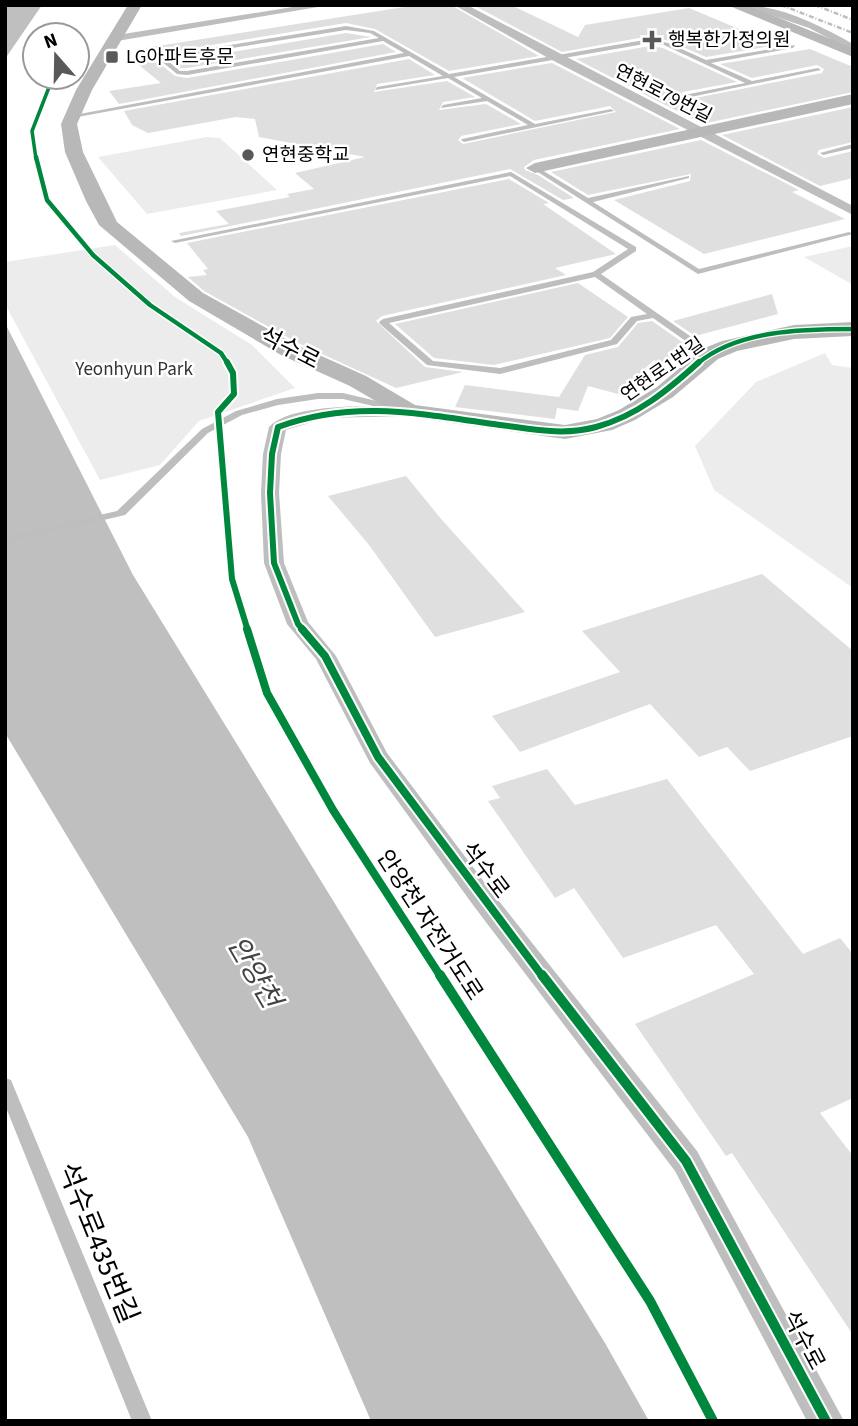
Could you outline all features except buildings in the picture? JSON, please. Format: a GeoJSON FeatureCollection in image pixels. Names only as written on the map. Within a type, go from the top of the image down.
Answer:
{"type":"FeatureCollection","features":[{"type":"Feature","properties":{"kind":"street","name":"석수로"},"geometry":{"type":"LineString","coordinates":[[135,5],[84,90],[69,124],[74,152],[95,201],[109,225],[196,297],[289,350],[358,382],[409,411]]}},
{"type":"Feature","properties":{"kind":"street"},"geometry":{"type":"LineString","coordinates":[[117,38],[325,5]]}},
{"type":"Feature","properties":{"kind":"street","name":"연현로79번길"},"geometry":{"type":"LineString","coordinates":[[459,5],[554,58],[853,211]]}},
{"type":"Feature","properties":{"kind":"street"},"geometry":{"type":"LineString","coordinates":[[734,5],[815,33]]}},
{"type":"Feature","properties":{"kind":"street"},"geometry":{"type":"LineString","coordinates":[[746,5],[853,50]]}},
{"type":"Feature","properties":{"kind":"street"},"geometry":{"type":"LineString","coordinates":[[535,168],[853,99]]}},
{"type":"Feature","properties":{"kind":"street","name":"연현로1번길"},"geometry":{"type":"LineString","coordinates":[[409,411],[565,432],[603,425],[627,415],[665,392],[710,354],[730,346],[794,332],[853,329]]}},
{"type":"Feature","properties":{"kind":"street","name":"석수로"},"geometry":{"type":"LineString","coordinates":[[409,411],[321,412],[298,417],[278,427],[272,454],[270,493],[274,563],[298,624],[325,656],[378,757],[482,898],[686,1161],[826,1421]]}},
{"type":"Feature","properties":{"kind":"lane"},"geometry":{"type":"LineString","coordinates":[[385,39],[187,73],[179,73],[164,61],[175,56],[346,28],[364,29],[385,39],[534,126]]}},
{"type":"Feature","properties":{"kind":"lane"},"geometry":{"type":"LineString","coordinates":[[377,89],[650,41],[666,44],[751,83]]}},
{"type":"Feature","properties":{"kind":"lane"},"geometry":{"type":"LineString","coordinates":[[705,62],[793,46]]}},
{"type":"Feature","properties":{"kind":"lane"},"geometry":{"type":"LineString","coordinates":[[72,116],[410,54]]}},
{"type":"Feature","properties":{"kind":"lane"},"geometry":{"type":"LineString","coordinates":[[686,96],[818,70]]}},
{"type":"Feature","properties":{"kind":"lane"},"geometry":{"type":"LineString","coordinates":[[443,107],[488,99]]}},
{"type":"Feature","properties":{"kind":"lane"},"geometry":{"type":"LineString","coordinates":[[464,140],[611,111]]}},
{"type":"Feature","properties":{"kind":"lane"},"geometry":{"type":"LineString","coordinates":[[823,153],[853,146]]}},
{"type":"Feature","properties":{"kind":"lane"},"geometry":{"type":"LineString","coordinates":[[535,168],[698,272],[849,234]]}},
{"type":"Feature","properties":{"kind":"lane"},"geometry":{"type":"LineString","coordinates":[[175,241],[510,174],[632,249],[596,274],[383,323],[430,363],[500,371],[614,342],[634,319],[654,315]]}},
{"type":"Feature","properties":{"kind":"lane"},"geometry":{"type":"LineString","coordinates":[[586,201],[687,177]]}},
{"type":"Feature","properties":{"kind":"lane"},"geometry":{"type":"LineString","coordinates":[[596,274],[710,354]]}},
{"type":"Feature","properties":{"kind":"lane"},"geometry":{"type":"LineString","coordinates":[[5,540],[121,513],[205,431],[239,413],[277,402],[318,396],[344,396],[409,411]]}},
{"type":"Feature","properties":{"kind":"lane","name":"석수로435번길"},"geometry":{"type":"LineString","coordinates":[[5,1085],[142,1421]]}},
{"type":"Feature","properties":{"kind":"green space"},"geometry":{"type":"Polygon","coordinates":[[[207,137],[220,138],[277,190],[147,214],[98,157],[207,137]]]}},
{"type":"Feature","properties":{"kind":"green space","name":"Yeonhyun Park"},"geometry":{"type":"Polygon","coordinates":[[[115,245],[175,297],[252,345],[295,388],[199,421],[160,465],[100,480],[5,304],[5,262],[115,245]]]}},
{"type":"Feature","properties":{"kind":"green space"},"geometry":{"type":"Polygon","coordinates":[[[853,246],[853,285],[804,257],[853,246]]]}},
{"type":"Feature","properties":{"kind":"green space"},"geometry":{"type":"Polygon","coordinates":[[[825,353],[832,365],[853,368],[853,588],[714,490],[695,446],[756,382],[825,353]]]}},
{"type":"Feature","properties":{"kind":"water"},"geometry":{"type":"Polygon","coordinates":[[[5,5],[42,5],[31,21],[21,21],[21,36],[5,59],[5,5]]]}},
{"type":"Feature","properties":{"kind":"water","name":"안양천"},"geometry":{"type":"Polygon","coordinates":[[[5,323],[133,575],[605,1343],[649,1421],[371,1421],[248,1137],[5,733],[5,323]]]}},
{"type":"Feature","properties":{"kind":"railway"},"geometry":{"type":"LineString","coordinates":[[781,5],[853,33]]}},
{"type":"Feature","properties":{"kind":"railway"},"geometry":{"type":"LineString","coordinates":[[815,5],[853,20]]}},
{"type":"Feature","properties":{"kind":"cycle path","name":"안양천 자전거도로"},"geometry":{"type":"LineString","coordinates":[[46,91],[32,131],[37,166],[47,200],[93,255],[150,305],[221,353],[233,373],[234,394],[218,412],[232,579],[267,693],[333,810],[650,1301],[713,1421]]}},
{"type":"Feature","properties":{"kind":"cycle path"},"geometry":{"type":"LineString","coordinates":[[826,1421],[686,1161],[482,898],[378,757],[325,656],[298,624],[274,563],[270,493],[272,454],[278,427],[306,417],[335,411],[396,411],[548,431],[581,430],[610,422],[638,409],[676,383],[707,356],[726,347],[781,334],[853,329]]}},
{"type":"Feature","properties":{"kind":"place","name":"행복한가정의원"},"geometry":{"type":"Point","coordinates":[652,40]}},
{"type":"Feature","properties":{"kind":"place","name":"LG아파트후문"},"geometry":{"type":"Point","coordinates":[112,57]}},
{"type":"Feature","properties":{"kind":"place","name":"연현중학교"},"geometry":{"type":"Point","coordinates":[248,155]}}]}
